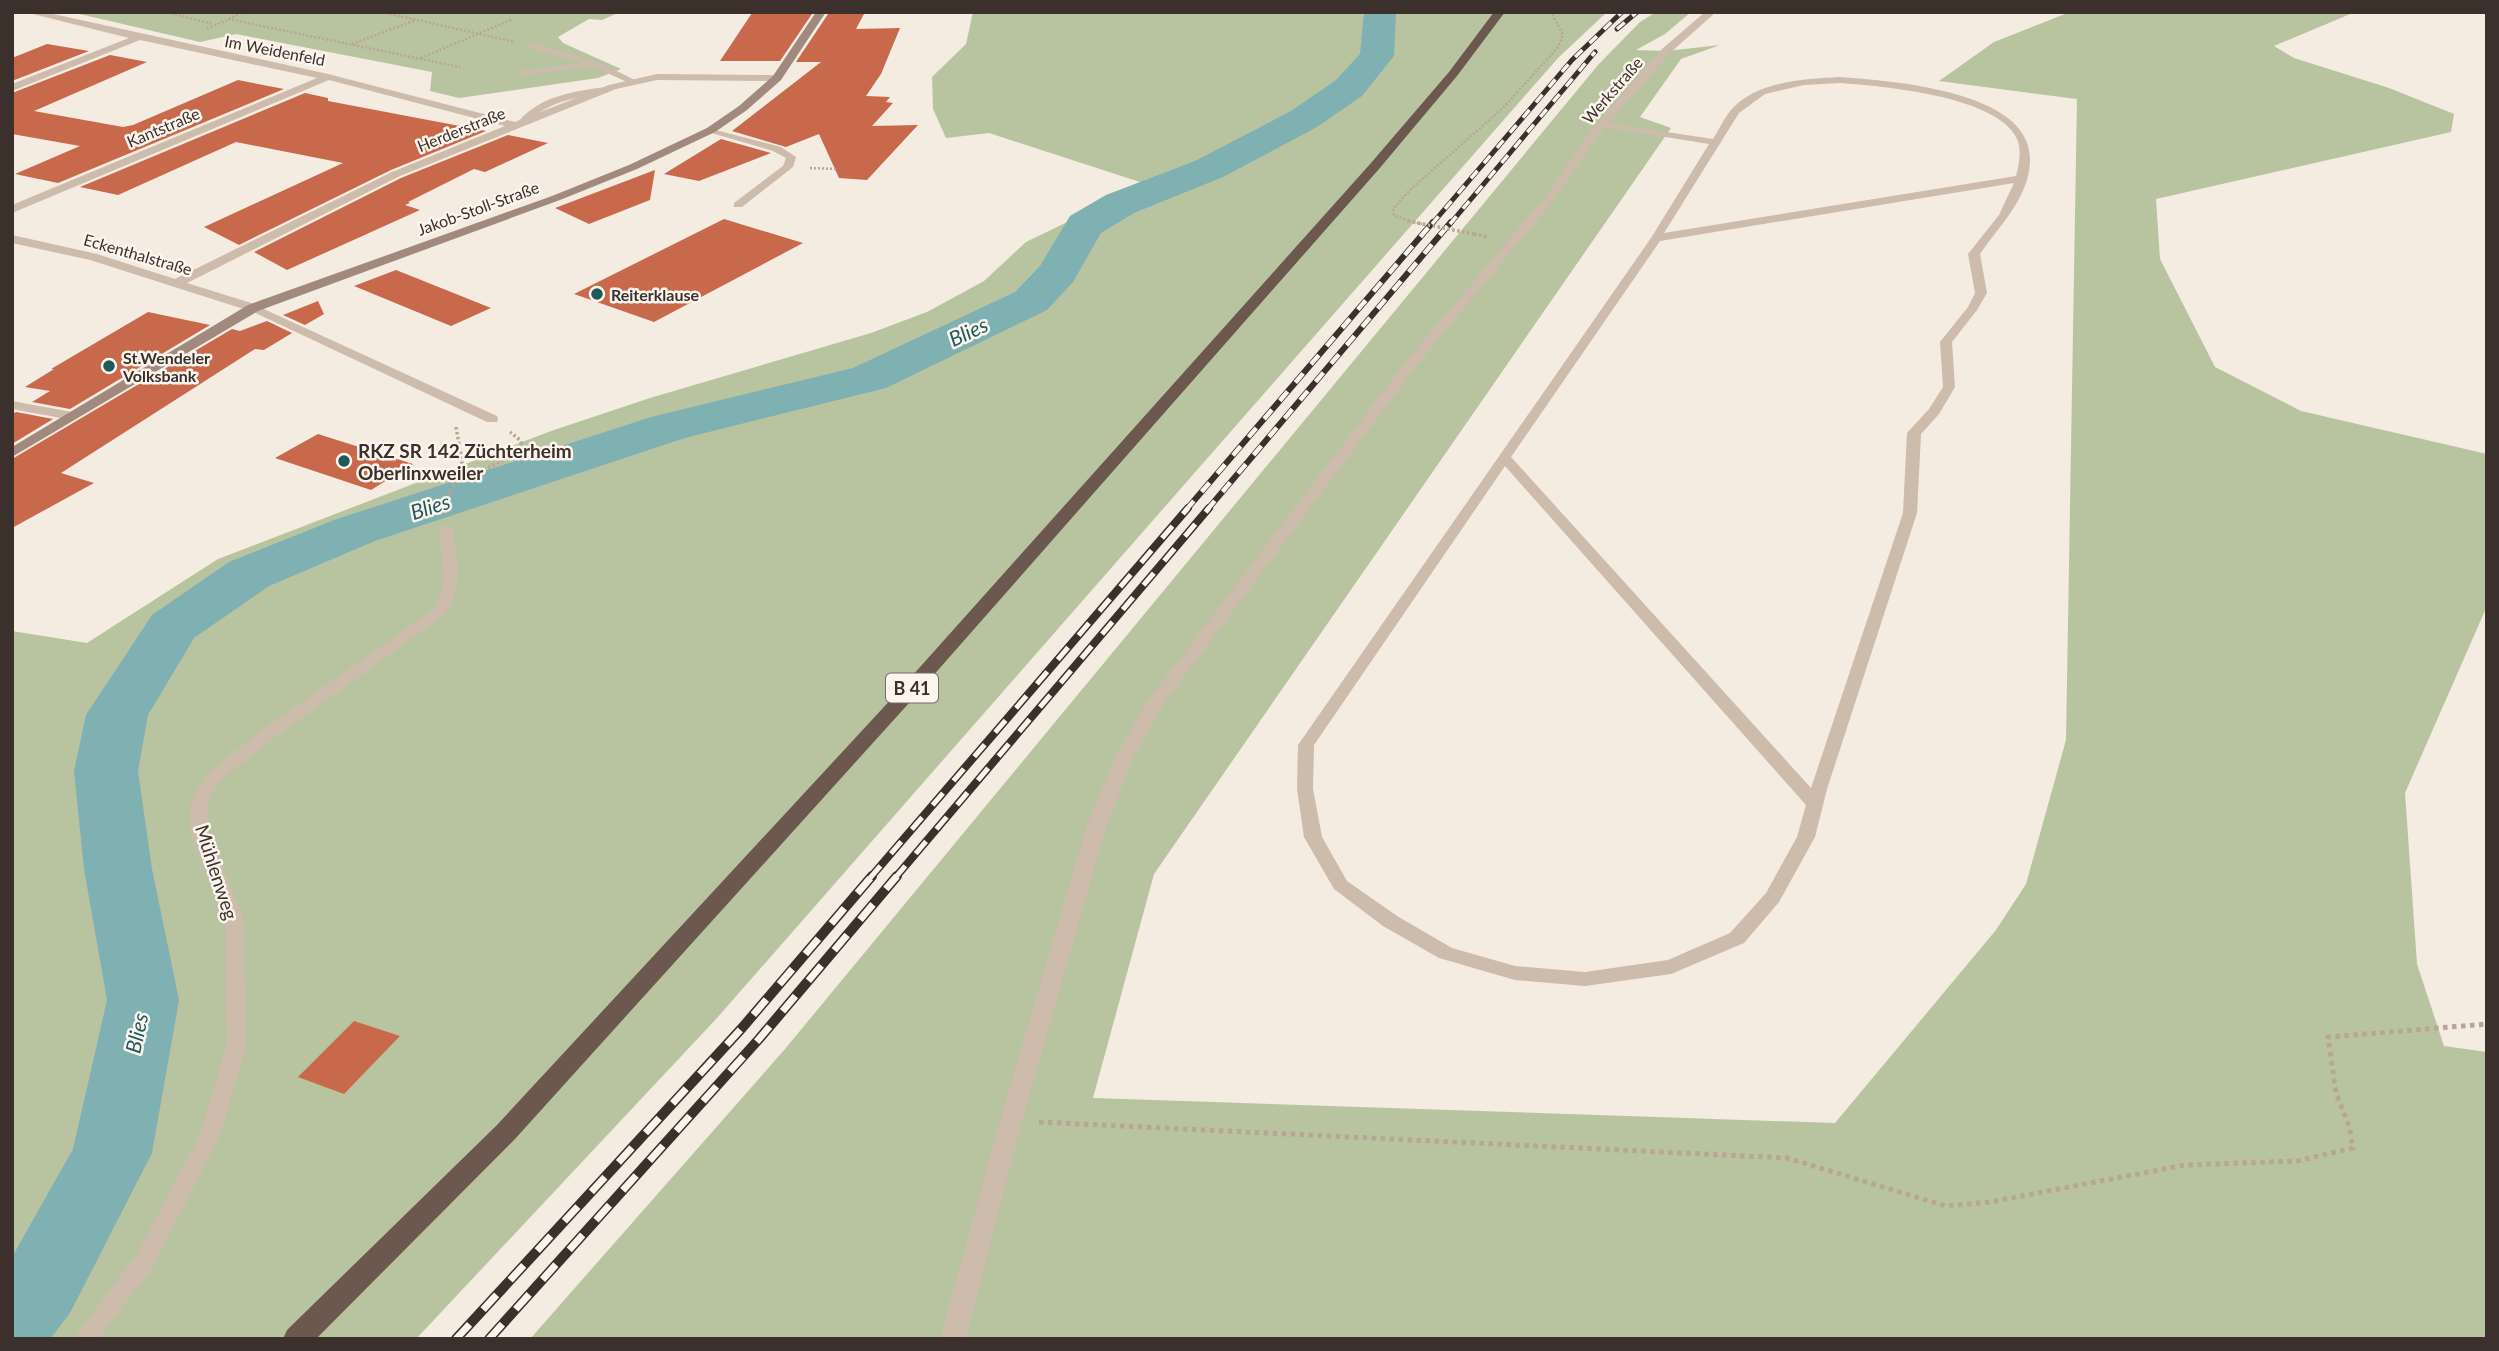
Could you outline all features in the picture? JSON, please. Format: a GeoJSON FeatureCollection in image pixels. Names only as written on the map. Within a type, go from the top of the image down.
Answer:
{"type":"FeatureCollection","features":[{"type":"Feature","properties":{"kind":"highway","name":"B 41"},"geometry":{"type":"LineString","coordinates":[[297,1339],[506,1132],[902,699],[1366,176],[1453,74],[1500,12]]}},
{"type":"Feature","properties":{"kind":"main road","name":"Jakob-Stoll-Straße"},"geometry":{"type":"LineString","coordinates":[[12,453],[253,308],[556,198],[634,167],[710,130],[743,108],[777,78],[821,12]]}},
{"type":"Feature","properties":{"kind":"street","name":"Im Weidenfeld"},"geometry":{"type":"LineString","coordinates":[[30,12],[328,77],[518,123]]}},
{"type":"Feature","properties":{"kind":"street","name":"Werkstraße"},"geometry":{"type":"LineString","coordinates":[[953,1339],[1011,1121],[1096,828],[1124,758],[1153,706],[1411,364],[1549,198],[1602,124],[1666,51],[1711,12]]}},
{"type":"Feature","properties":{"kind":"street"},"geometry":{"type":"LineString","coordinates":[[12,88],[140,37]]}},
{"type":"Feature","properties":{"kind":"street","name":"Kantstraße"},"geometry":{"type":"LineString","coordinates":[[12,209],[328,77]]}},
{"type":"Feature","properties":{"kind":"street","name":"Herderstraße"},"geometry":{"type":"LineString","coordinates":[[177,283],[396,174],[518,123],[632,81],[657,77],[777,78]]}},
{"type":"Feature","properties":{"kind":"street","name":"Eckenthalstraße"},"geometry":{"type":"LineString","coordinates":[[12,239],[93,257],[253,308]]}},
{"type":"Feature","properties":{"kind":"lane"},"geometry":{"type":"LineString","coordinates":[[532,46],[595,64],[632,81]]}},
{"type":"Feature","properties":{"kind":"lane"},"geometry":{"type":"LineString","coordinates":[[521,74],[595,64]]}},
{"type":"Feature","properties":{"kind":"lane"},"geometry":{"type":"LineString","coordinates":[[1804,82],[1874,82],[1952,96],[2008,122],[2022,138],[2026,158],[2006,214],[1974,254],[1981,293],[1973,308],[1946,342],[1949,387],[1934,411],[1914,433],[1910,513],[1806,837],[1773,897],[1737,938],[1671,967],[1585,979],[1515,973],[1446,953],[1390,921],[1340,885],[1313,837],[1305,789],[1306,745],[1656,238],[1715,142],[1735,111],[1762,92],[1804,82]]}},
{"type":"Feature","properties":{"kind":"lane"},"geometry":{"type":"LineString","coordinates":[[1602,124],[1715,142]]}},
{"type":"Feature","properties":{"kind":"lane"},"geometry":{"type":"LineString","coordinates":[[710,130],[778,149],[791,157],[788,167],[738,205]]}},
{"type":"Feature","properties":{"kind":"lane"},"geometry":{"type":"LineString","coordinates":[[1656,238],[2019,178]]}},
{"type":"Feature","properties":{"kind":"lane"},"geometry":{"type":"LineString","coordinates":[[253,308],[492,419]]}},
{"type":"Feature","properties":{"kind":"lane"},"geometry":{"type":"LineString","coordinates":[[12,405],[72,416]]}},
{"type":"Feature","properties":{"kind":"lane"},"geometry":{"type":"LineString","coordinates":[[1504,458],[1815,804]]}},
{"type":"Feature","properties":{"kind":"lane","name":"Mühlenweg"},"geometry":{"type":"LineString","coordinates":[[84,1339],[144,1262],[210,1136],[237,1044],[234,917],[200,834],[198,813],[202,795],[216,775],[271,732],[440,612],[450,599],[453,578],[446,529]]}},
{"type":"Feature","properties":{"kind":"path"},"geometry":{"type":"LineString","coordinates":[[167,12],[213,24],[244,12]]}},
{"type":"Feature","properties":{"kind":"path"},"geometry":{"type":"LineString","coordinates":[[382,12],[532,46]]}},
{"type":"Feature","properties":{"kind":"path"},"geometry":{"type":"LineString","coordinates":[[1474,234],[1409,221],[1394,215],[1393,209],[1410,190],[1504,107],[1558,47],[1563,35],[1550,12]]}},
{"type":"Feature","properties":{"kind":"path"},"geometry":{"type":"LineString","coordinates":[[228,19],[460,67]]}},
{"type":"Feature","properties":{"kind":"path"},"geometry":{"type":"LineString","coordinates":[[350,45],[417,19]]}},
{"type":"Feature","properties":{"kind":"path"},"geometry":{"type":"LineString","coordinates":[[420,58],[513,19]]}},
{"type":"Feature","properties":{"kind":"path"},"geometry":{"type":"LineString","coordinates":[[449,399],[463,453],[461,472],[450,490]]}},
{"type":"Feature","properties":{"kind":"path"},"geometry":{"type":"LineString","coordinates":[[456,483],[513,457],[523,447],[520,440],[492,419]]}},
{"type":"Feature","properties":{"kind":"path"},"geometry":{"type":"LineString","coordinates":[[1011,1121],[1787,1158],[1947,1206],[1990,1202],[2185,1165],[2297,1161],[2353,1148],[2349,1126],[2336,1093],[2328,1037],[2487,1024]]}},
{"type":"Feature","properties":{"kind":"green space"},"geometry":{"type":"Polygon","coordinates":[[[71,12],[620,12],[602,20],[589,19],[558,37],[563,43],[621,69],[598,78],[459,98],[430,91],[432,72],[236,34],[200,42],[71,12]]]}},
{"type":"Feature","properties":{"kind":"green space"},"geometry":{"type":"Polygon","coordinates":[[[973,12],[1607,12],[1558,58],[717,1018],[416,1339],[12,1339],[12,631],[87,643],[218,559],[551,431],[650,398],[871,333],[927,312],[984,281],[1026,242],[1146,184],[989,133],[946,138],[933,109],[932,77],[966,44],[973,12]]]}},
{"type":"Feature","properties":{"kind":"green space"},"geometry":{"type":"Polygon","coordinates":[[[1656,12],[1691,12],[1665,34],[1636,50],[1666,51],[1720,45],[1681,59],[1640,117],[1671,128],[1154,874],[1093,1098],[1835,1123],[1996,930],[2026,884],[2066,740],[2077,99],[1939,81],[1994,42],[2070,12],[2355,12],[2274,46],[2294,58],[2389,88],[2454,114],[2451,132],[2156,199],[2160,259],[2215,367],[2301,411],[2487,454],[2487,606],[2405,793],[2417,964],[2444,1046],[2487,1052],[2487,1339],[530,1339],[785,1049],[1598,65],[1640,22],[1656,12]]]}},
{"type":"Feature","properties":{"kind":"building"},"geometry":{"type":"Polygon","coordinates":[[[752,13],[812,14],[780,61],[720,61],[752,13]]]}},
{"type":"Feature","properties":{"kind":"building"},"geometry":{"type":"Polygon","coordinates":[[[828,14],[864,14],[856,29],[900,28],[881,74],[866,96],[890,97],[886,102],[893,103],[872,126],[918,125],[867,180],[839,178],[819,134],[786,147],[732,131],[821,62],[796,62],[828,14]]]}},
{"type":"Feature","properties":{"kind":"building"},"geometry":{"type":"Polygon","coordinates":[[[47,44],[89,51],[12,81],[12,58],[47,44]]]}},
{"type":"Feature","properties":{"kind":"building"},"geometry":{"type":"Polygon","coordinates":[[[110,55],[147,62],[34,111],[123,127],[238,80],[284,89],[58,183],[15,174],[80,146],[12,134],[12,93],[110,55]]]}},
{"type":"Feature","properties":{"kind":"building"},"geometry":{"type":"Polygon","coordinates":[[[305,93],[328,98],[328,101],[486,131],[391,170],[239,245],[204,227],[343,163],[236,142],[118,195],[80,187],[305,93]]]}},
{"type":"Feature","properties":{"kind":"building"},"geometry":{"type":"Polygon","coordinates":[[[508,135],[548,143],[485,172],[474,169],[405,205],[420,210],[287,270],[254,252],[401,178],[508,135]]]}},
{"type":"Feature","properties":{"kind":"building"},"geometry":{"type":"Polygon","coordinates":[[[721,139],[771,153],[699,181],[664,174],[721,139]]]}},
{"type":"Feature","properties":{"kind":"building"},"geometry":{"type":"Polygon","coordinates":[[[655,170],[650,200],[589,224],[555,208],[655,170]]]}},
{"type":"Feature","properties":{"kind":"building"},"geometry":{"type":"Polygon","coordinates":[[[724,219],[803,243],[654,322],[574,294],[724,219]]]}},
{"type":"Feature","properties":{"kind":"building"},"geometry":{"type":"Polygon","coordinates":[[[396,270],[491,308],[451,326],[354,286],[396,270]]]}},
{"type":"Feature","properties":{"kind":"building"},"geometry":{"type":"Polygon","coordinates":[[[318,301],[324,314],[305,325],[283,315],[318,301]]]}},
{"type":"Feature","properties":{"kind":"building"},"geometry":{"type":"Polygon","coordinates":[[[148,312],[210,325],[70,409],[32,402],[50,391],[25,387],[148,312]]]}},
{"type":"Feature","properties":{"kind":"building"},"geometry":{"type":"Polygon","coordinates":[[[267,321],[292,333],[264,350],[255,349],[61,473],[94,483],[12,528],[12,459],[232,329],[240,331],[267,321]]]}},
{"type":"Feature","properties":{"kind":"building"},"geometry":{"type":"Polygon","coordinates":[[[16,412],[53,419],[12,444],[12,414],[16,412]]]}},
{"type":"Feature","properties":{"kind":"building","name":"RKZ SR 142 Züchterheim Oberlinxweiler"},"geometry":{"type":"Polygon","coordinates":[[[318,434],[413,464],[371,490],[275,458],[318,434]]]}},
{"type":"Feature","properties":{"kind":"building"},"geometry":{"type":"Polygon","coordinates":[[[354,1021],[400,1036],[344,1094],[298,1077],[354,1021]]]}},
{"type":"Feature","properties":{"kind":"waterway","name":"Blies"},"geometry":{"type":"LineString","coordinates":[[12,1321],[40,1287],[112,1153],[143,1000],[118,869],[106,771],[117,715],[172,627],[249,574],[356,530],[668,427],[869,378],[1031,301],[1058,273],[1085,225],[1120,204],[1209,169],[1304,119],[1349,88],[1377,56],[1380,12]]}},
{"type":"Feature","properties":{"kind":"railway"},"geometry":{"type":"LineString","coordinates":[[1432,224],[1572,60],[1622,12]]}},
{"type":"Feature","properties":{"kind":"railway"},"geometry":{"type":"LineString","coordinates":[[1617,29],[1637,12]]}},
{"type":"Feature","properties":{"kind":"railway"},"geometry":{"type":"LineString","coordinates":[[1450,224],[1595,52]]}},
{"type":"Feature","properties":{"kind":"railway"},"geometry":{"type":"LineString","coordinates":[[1186,510],[1433,222]]}},
{"type":"Feature","properties":{"kind":"railway"},"geometry":{"type":"LineString","coordinates":[[1207,510],[1451,222]]}},
{"type":"Feature","properties":{"kind":"railway"},"geometry":{"type":"LineString","coordinates":[[870,878],[1188,508]]}},
{"type":"Feature","properties":{"kind":"railway"},"geometry":{"type":"LineString","coordinates":[[895,878],[1209,508]]}},
{"type":"Feature","properties":{"kind":"railway"},"geometry":{"type":"LineString","coordinates":[[456,1339],[742,1028],[872,876]]}},
{"type":"Feature","properties":{"kind":"railway"},"geometry":{"type":"LineString","coordinates":[[489,1339],[759,1039],[897,876]]}},
{"type":"Feature","properties":{"kind":"place","name":"Reiterklause"},"geometry":{"type":"Point","coordinates":[597,294]}},
{"type":"Feature","properties":{"kind":"place","name":"St.Wendeler Volksbank"},"geometry":{"type":"Point","coordinates":[109,366]}},
{"type":"Feature","properties":{"kind":"place","name":"RKZ SR 142 Züchterheim Oberlinxweiler"},"geometry":{"type":"Point","coordinates":[344,461]}}]}
